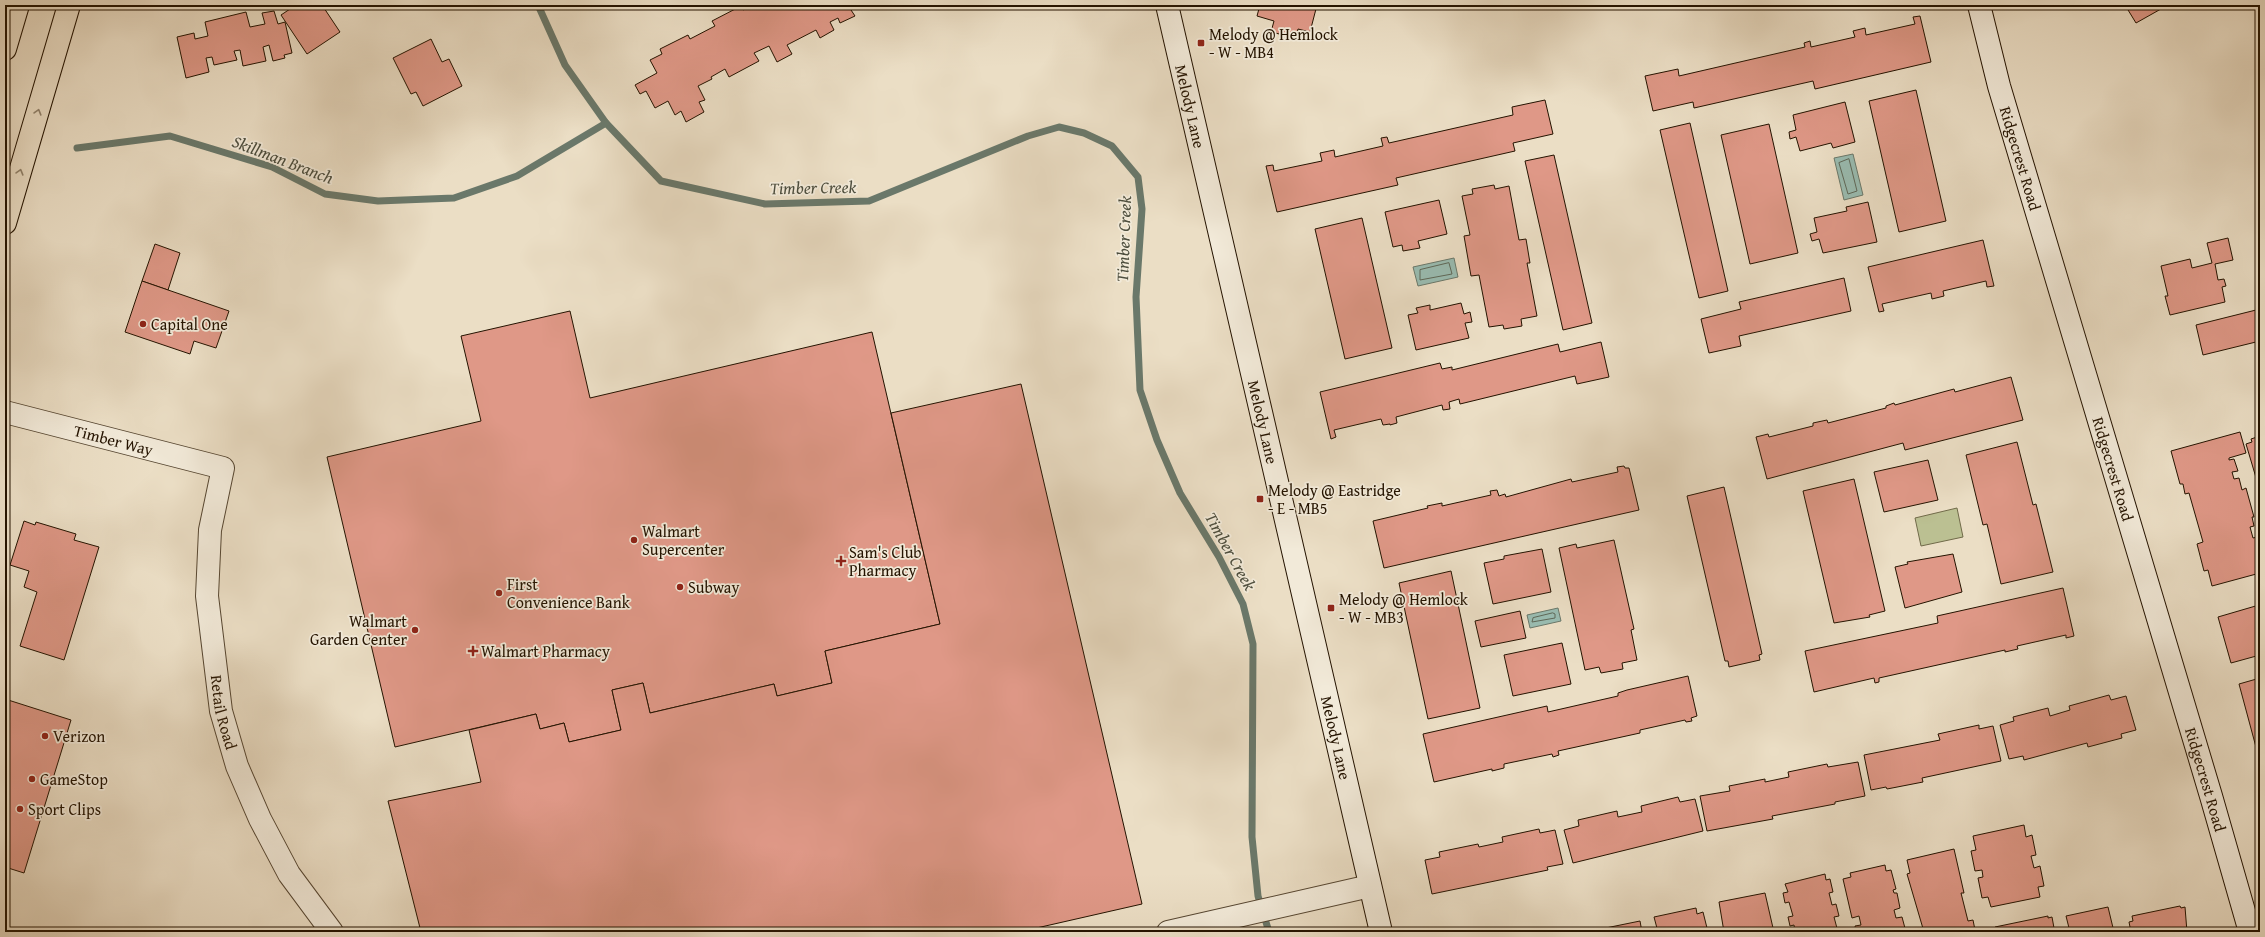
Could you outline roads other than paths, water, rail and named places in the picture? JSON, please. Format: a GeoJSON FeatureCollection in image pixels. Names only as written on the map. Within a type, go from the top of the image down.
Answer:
{"type":"FeatureCollection","features":[{"type":"Feature","properties":{"kind":"main road"},"geometry":{"type":"LineString","coordinates":[[5,49],[18,5]]}},
{"type":"Feature","properties":{"kind":"main road"},"geometry":{"type":"LineString","coordinates":[[5,223],[69,5]]}},
{"type":"Feature","properties":{"kind":"street","name":"Melody Lane"},"geometry":{"type":"LineString","coordinates":[[1167,5],[1381,932]]}},
{"type":"Feature","properties":{"kind":"street","name":"Ridgecrest Road"},"geometry":{"type":"LineString","coordinates":[[1979,5],[2000,86],[2212,796],[2250,932]]}},
{"type":"Feature","properties":{"kind":"street","name":"Timber Way"},"geometry":{"type":"LineString","coordinates":[[5,412],[223,468]]}},
{"type":"Feature","properties":{"kind":"street","name":"Retail Road"},"geometry":{"type":"LineString","coordinates":[[223,468],[210,530],[206,596],[221,711],[237,766],[260,819],[289,874],[332,932]]}},
{"type":"Feature","properties":{"kind":"street"},"geometry":{"type":"LineString","coordinates":[[1168,932],[1370,886]]}},
{"type":"Feature","properties":{"kind":"water"},"geometry":{"type":"Polygon","coordinates":[[[1853,154],[1863,195],[1844,200],[1834,158],[1853,154]]]}},
{"type":"Feature","properties":{"kind":"water"},"geometry":{"type":"Polygon","coordinates":[[[1454,258],[1458,277],[1418,286],[1413,267],[1454,258]]]}},
{"type":"Feature","properties":{"kind":"water"},"geometry":{"type":"Polygon","coordinates":[[[1558,608],[1561,621],[1530,628],[1527,615],[1558,608]]]}},
{"type":"Feature","properties":{"kind":"waterway","name":"Timber Creek"},"geometry":{"type":"LineString","coordinates":[[538,5],[565,65],[606,123],[661,181],[765,204],[869,201],[1028,136],[1059,127],[1084,133],[1112,146],[1138,177],[1142,209],[1136,297],[1140,390],[1157,440],[1180,493],[1219,557],[1243,604],[1253,644],[1252,837],[1258,896],[1269,932]]}},
{"type":"Feature","properties":{"kind":"waterway","name":"Skillman Branch"},"geometry":{"type":"LineString","coordinates":[[77,148],[170,136],[272,167],[325,194],[378,201],[454,198],[517,176],[606,123]]}},
{"type":"Feature","properties":{"kind":"place","name":"Melody @ Hemlock - W - MB4"},"geometry":{"type":"Point","coordinates":[1201,43]}},
{"type":"Feature","properties":{"kind":"place","name":"Capital One"},"geometry":{"type":"Point","coordinates":[143,324]}},
{"type":"Feature","properties":{"kind":"place","name":"Melody @ Eastridge - E - MB5"},"geometry":{"type":"Point","coordinates":[1260,499]}},
{"type":"Feature","properties":{"kind":"place","name":"Walmart Supercenter"},"geometry":{"type":"Point","coordinates":[634,540]}},
{"type":"Feature","properties":{"kind":"place","name":"Sam's Club Pharmacy"},"geometry":{"type":"Point","coordinates":[841,561]}},
{"type":"Feature","properties":{"kind":"place","name":"Subway"},"geometry":{"type":"Point","coordinates":[680,587]}},
{"type":"Feature","properties":{"kind":"place","name":"First Convenience Bank"},"geometry":{"type":"Point","coordinates":[499,593]}},
{"type":"Feature","properties":{"kind":"place","name":"Melody @ Hemlock - W - MB3"},"geometry":{"type":"Point","coordinates":[1331,608]}},
{"type":"Feature","properties":{"kind":"place","name":"Walmart Garden Center"},"geometry":{"type":"Point","coordinates":[415,630]}},
{"type":"Feature","properties":{"kind":"place","name":"Walmart Pharmacy"},"geometry":{"type":"Point","coordinates":[473,651]}},
{"type":"Feature","properties":{"kind":"place","name":"Verizon"},"geometry":{"type":"Point","coordinates":[45,736]}},
{"type":"Feature","properties":{"kind":"place","name":"GameStop"},"geometry":{"type":"Point","coordinates":[32,779]}},
{"type":"Feature","properties":{"kind":"place","name":"Sport Clips"},"geometry":{"type":"Point","coordinates":[20,809]}}]}
